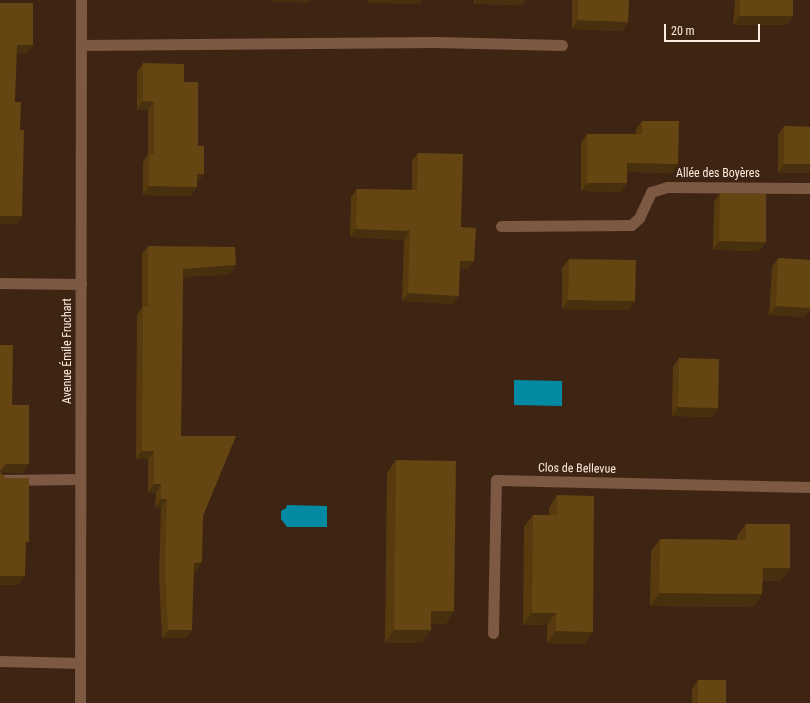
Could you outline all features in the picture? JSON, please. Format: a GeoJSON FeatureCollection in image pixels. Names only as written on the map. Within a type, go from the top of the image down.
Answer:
{"type":"FeatureCollection","features":[{"type":"Feature","properties":{"kind":"street","name":"Avenue Émile Fruchart"},"geometry":{"type":"LineString","coordinates":[[80,703],[81,0]]}},
{"type":"Feature","properties":{"kind":"street"},"geometry":{"type":"LineString","coordinates":[[82,45],[436,42],[562,45]]}},
{"type":"Feature","properties":{"kind":"street","name":"Allée des Boyères"},"geometry":{"type":"LineString","coordinates":[[501,226],[631,225],[639,218],[651,192],[667,187],[810,188]]}},
{"type":"Feature","properties":{"kind":"street"},"geometry":{"type":"LineString","coordinates":[[0,283],[81,284]]}},
{"type":"Feature","properties":{"kind":"street"},"geometry":{"type":"LineString","coordinates":[[0,480],[80,479]]}},
{"type":"Feature","properties":{"kind":"street","name":"Clos de Bellevue"},"geometry":{"type":"LineString","coordinates":[[493,633],[496,480],[810,487]]}},
{"type":"Feature","properties":{"kind":"street"},"geometry":{"type":"LineString","coordinates":[[0,661],[80,663]]}},
{"type":"Feature","properties":{"kind":"water"},"geometry":{"type":"Polygon","coordinates":[[[514,380],[562,381],[562,406],[514,405],[514,380]]]}},
{"type":"Feature","properties":{"kind":"water"},"geometry":{"type":"Polygon","coordinates":[[[287,505],[327,506],[327,527],[287,527],[281,519],[281,511],[286,508],[287,505]]]}},
{"type":"Feature","properties":{"kind":"building"},"geometry":{"type":"Polygon","coordinates":[[[578,0],[629,0],[628,22],[578,20],[578,0]]]}},
{"type":"Feature","properties":{"kind":"building"},"geometry":{"type":"Polygon","coordinates":[[[740,0],[793,0],[793,16],[740,16],[740,0]]]}},
{"type":"Feature","properties":{"kind":"building"},"geometry":{"type":"Polygon","coordinates":[[[0,3],[33,3],[33,45],[17,45],[15,102],[21,102],[20,130],[24,130],[22,216],[0,216],[0,3]]]}},
{"type":"Feature","properties":{"kind":"building"},"geometry":{"type":"Polygon","coordinates":[[[143,63],[184,64],[184,82],[198,82],[198,146],[204,146],[204,174],[197,174],[197,187],[149,186],[149,154],[154,154],[154,102],[143,101],[143,63]]]}},
{"type":"Feature","properties":{"kind":"building"},"geometry":{"type":"Polygon","coordinates":[[[642,121],[679,121],[678,164],[627,163],[627,183],[587,183],[587,134],[642,134],[642,121]]]}},
{"type":"Feature","properties":{"kind":"building"},"geometry":{"type":"Polygon","coordinates":[[[784,126],[810,127],[810,164],[784,164],[784,126]]]}},
{"type":"Feature","properties":{"kind":"building"},"geometry":{"type":"Polygon","coordinates":[[[418,153],[463,154],[461,227],[476,228],[474,261],[460,261],[459,296],[408,293],[410,231],[356,229],[357,189],[417,190],[418,153]]]}},
{"type":"Feature","properties":{"kind":"building"},"geometry":{"type":"Polygon","coordinates":[[[720,193],[766,194],[766,242],[719,241],[720,193]]]}},
{"type":"Feature","properties":{"kind":"building"},"geometry":{"type":"Polygon","coordinates":[[[148,246],[235,247],[236,265],[183,269],[181,436],[236,436],[203,516],[202,562],[194,563],[192,630],[168,630],[165,567],[167,499],[161,499],[161,484],[154,484],[154,451],[142,451],[143,307],[148,307],[148,246]]]}},
{"type":"Feature","properties":{"kind":"building"},"geometry":{"type":"Polygon","coordinates":[[[778,258],[810,260],[810,308],[776,306],[778,258]]]}},
{"type":"Feature","properties":{"kind":"building"},"geometry":{"type":"Polygon","coordinates":[[[569,259],[636,260],[635,301],[568,300],[569,259]]]}},
{"type":"Feature","properties":{"kind":"building"},"geometry":{"type":"Polygon","coordinates":[[[0,345],[13,345],[12,405],[29,405],[29,464],[6,464],[0,471],[0,345]]]}},
{"type":"Feature","properties":{"kind":"building"},"geometry":{"type":"Polygon","coordinates":[[[679,358],[719,359],[718,408],[678,407],[679,358]]]}},
{"type":"Feature","properties":{"kind":"building"},"geometry":{"type":"Polygon","coordinates":[[[396,460],[456,461],[454,611],[431,611],[431,630],[394,630],[396,460]]]}},
{"type":"Feature","properties":{"kind":"building"},"geometry":{"type":"Polygon","coordinates":[[[0,472],[6,478],[29,478],[29,542],[26,542],[25,576],[0,576],[0,472]]]}},
{"type":"Feature","properties":{"kind":"building"},"geometry":{"type":"Polygon","coordinates":[[[557,495],[594,496],[593,632],[556,631],[556,613],[532,613],[533,515],[557,515],[557,495]]]}},
{"type":"Feature","properties":{"kind":"building"},"geometry":{"type":"Polygon","coordinates":[[[746,524],[790,524],[790,568],[763,568],[762,594],[659,593],[660,539],[746,540],[746,524]]]}},
{"type":"Feature","properties":{"kind":"building"},"geometry":{"type":"Polygon","coordinates":[[[698,680],[726,680],[726,703],[698,703],[698,680]]]}}]}
